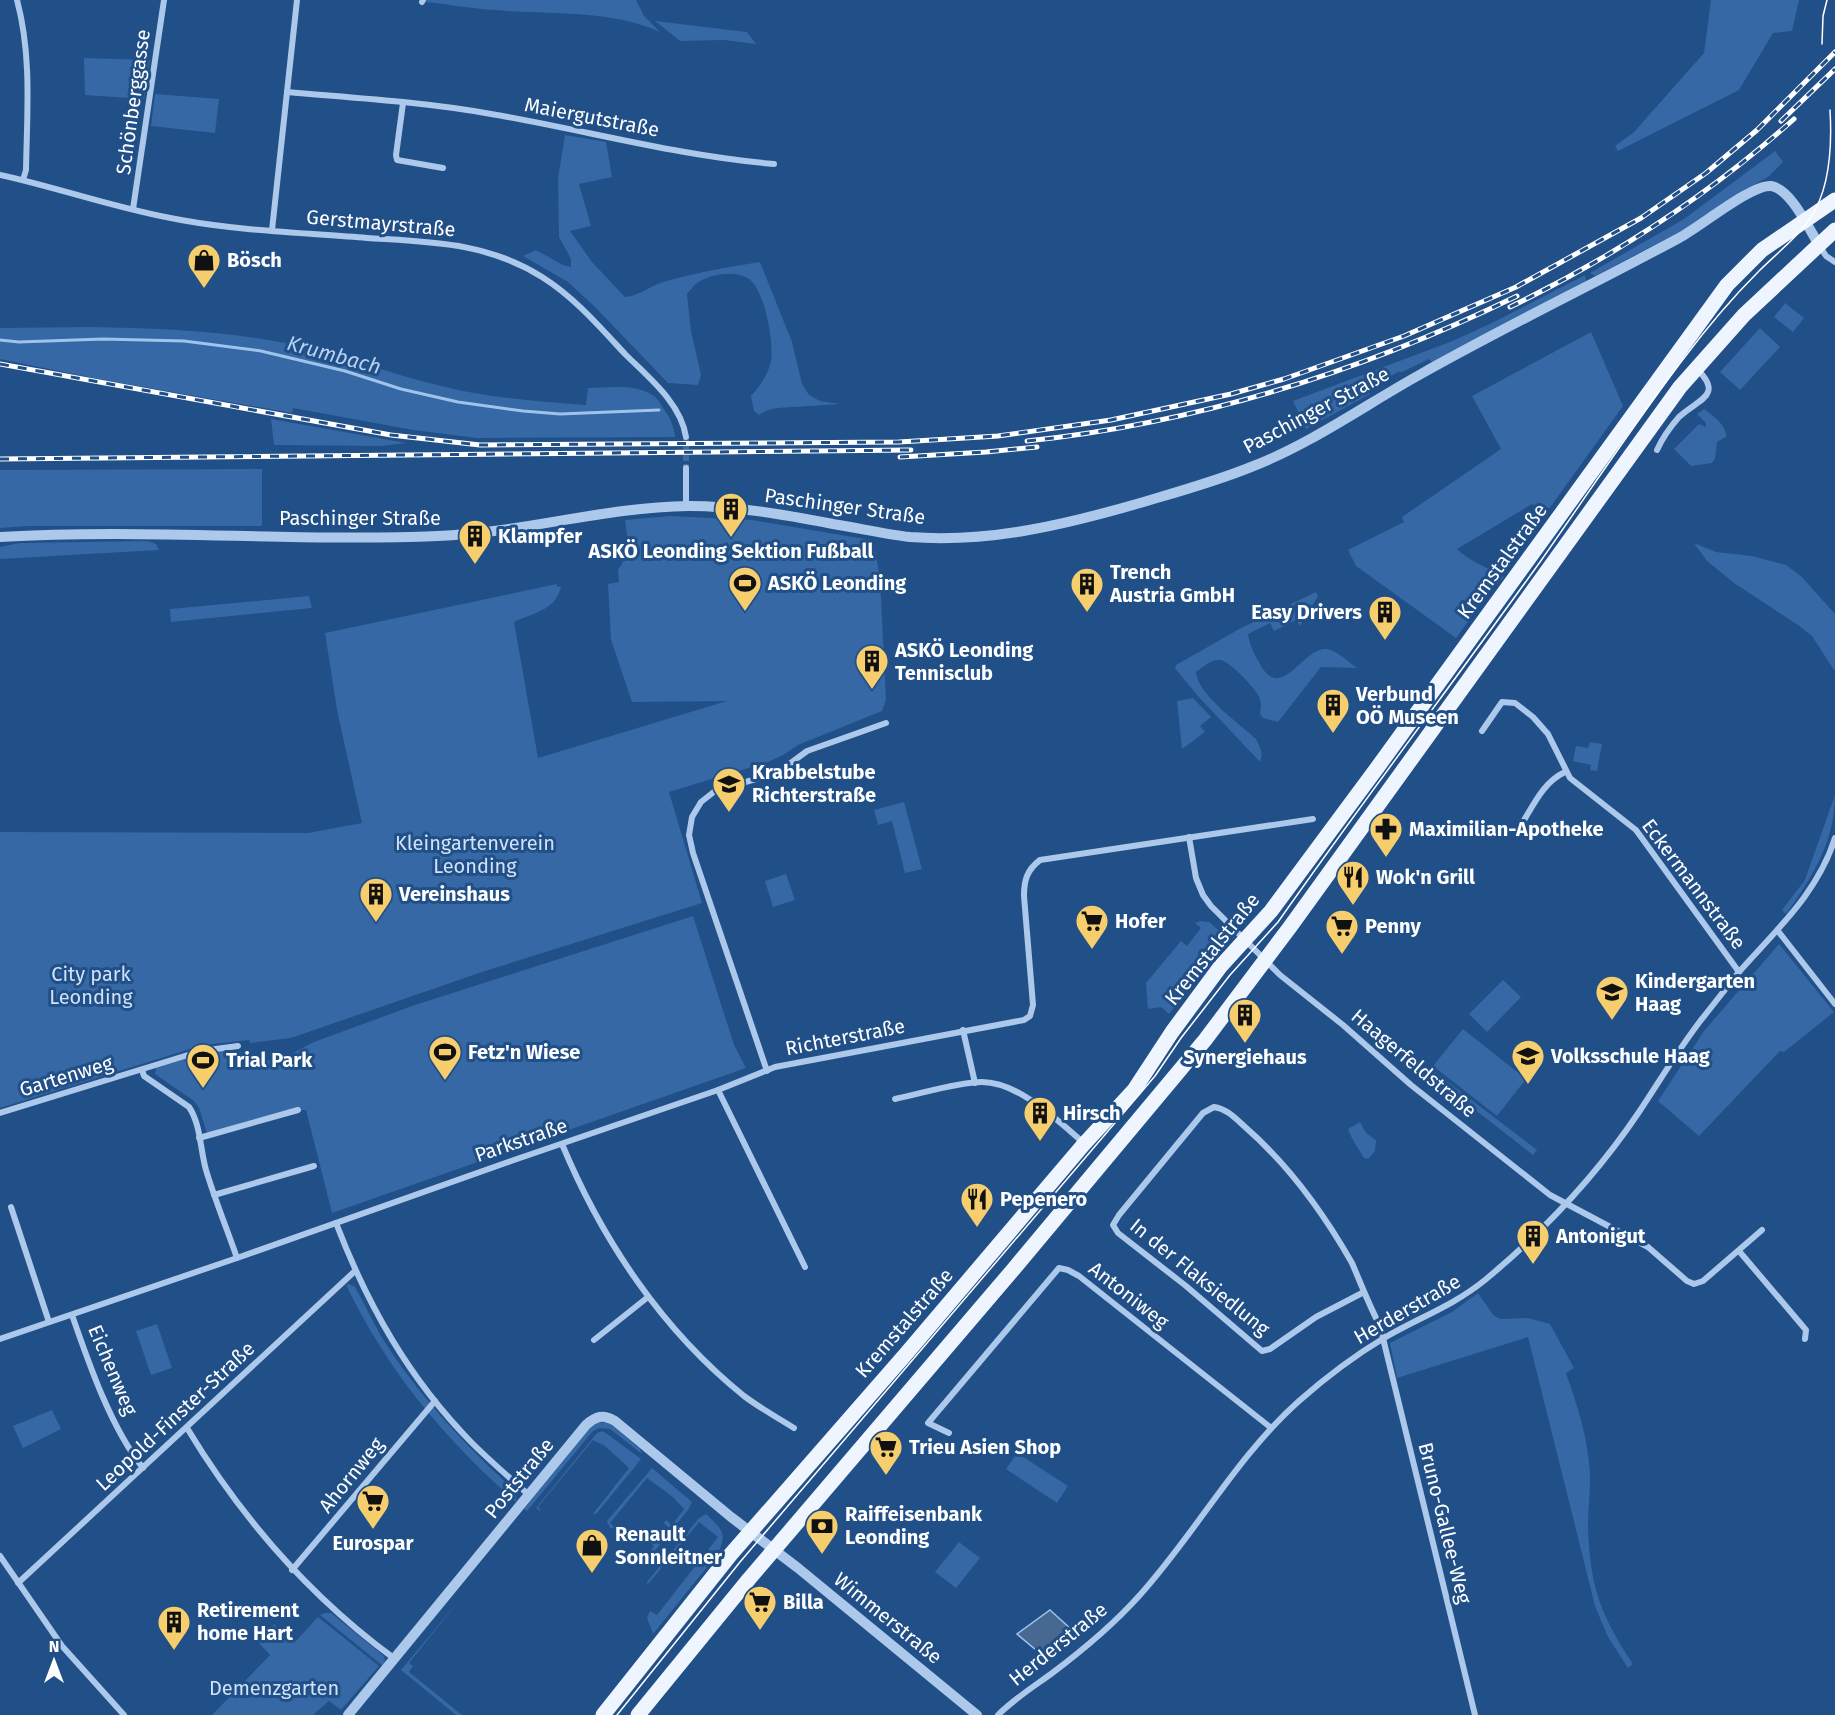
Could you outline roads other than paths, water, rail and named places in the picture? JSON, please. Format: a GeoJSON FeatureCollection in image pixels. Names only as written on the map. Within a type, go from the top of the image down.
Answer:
{"type":"FeatureCollection","features":[{"type":"Feature","properties":{"kind":"main road","name":"Kremstalstraße"},"geometry":{"type":"LineString","coordinates":[[603,1715],[750,1532],[905,1355],[1084,1144],[1134,1090],[1172,1032],[1220,967],[1271,911],[1384,758],[1707,311],[1749,262],[1777,239],[1835,200]]}},
{"type":"Feature","properties":{"kind":"main road"},"geometry":{"type":"LineString","coordinates":[[638,1715],[774,1550],[1169,1085],[1265,960],[1550,570],[1680,387],[1744,315],[1835,230]]}},
{"type":"Feature","properties":{"kind":"street"},"geometry":{"type":"LineString","coordinates":[[18,0],[28,64],[26,170],[23,180]]}},
{"type":"Feature","properties":{"kind":"street","name":"Schönberggasse"},"geometry":{"type":"LineString","coordinates":[[134,209],[164,0]]}},
{"type":"Feature","properties":{"kind":"street"},"geometry":{"type":"LineString","coordinates":[[272,231],[297,0]]}},
{"type":"Feature","properties":{"kind":"street","name":"Maiergutstraße"},"geometry":{"type":"LineString","coordinates":[[287,92],[489,113],[696,154],[774,164]]}},
{"type":"Feature","properties":{"kind":"street"},"geometry":{"type":"LineString","coordinates":[[403,103],[396,155],[398,160],[443,168]]}},
{"type":"Feature","properties":{"kind":"street","name":"Gerstmayrstraße"},"geometry":{"type":"LineString","coordinates":[[0,175],[181,220],[272,231],[469,247],[500,255],[542,276],[578,305],[650,379],[680,416],[686,437]]}},
{"type":"Feature","properties":{"kind":"street","name":"Paschinger Straße"},"geometry":{"type":"LineString","coordinates":[[0,537],[98,533],[424,537],[500,531],[602,514],[686,506],[772,513],[905,536],[941,538],[1007,534],[1075,521],[1193,487],[1248,469],[1283,453],[1448,359],[1694,230],[1756,189],[1771,186],[1785,192],[1819,245]]}},
{"type":"Feature","properties":{"kind":"street"},"geometry":{"type":"LineString","coordinates":[[1819,245],[1826,256],[1835,262]]}},
{"type":"Feature","properties":{"kind":"street"},"geometry":{"type":"LineString","coordinates":[[1657,450],[1676,420],[1708,396],[1710,387],[1708,382],[1696,368]]}},
{"type":"Feature","properties":{"kind":"street"},"geometry":{"type":"LineString","coordinates":[[686,468],[686,506]]}},
{"type":"Feature","properties":{"kind":"street","name":"Eckermannstraße"},"geometry":{"type":"LineString","coordinates":[[1482,731],[1500,704],[1506,702],[1515,703],[1533,717],[1548,734],[1565,772],[1576,785],[1636,830],[1739,972]]}},
{"type":"Feature","properties":{"kind":"street","name":"Richterstraße"},"geometry":{"type":"LineString","coordinates":[[886,723],[807,752],[780,771],[770,775],[715,790],[700,802],[692,817],[689,835],[693,853],[767,1071],[963,1030],[1024,1020],[1030,1016],[1033,1005],[1024,891],[1028,873],[1034,864],[1046,858],[1313,819]]}},
{"type":"Feature","properties":{"kind":"street"},"geometry":{"type":"LineString","coordinates":[[1523,822],[1543,788],[1565,772]]}},
{"type":"Feature","properties":{"kind":"street"},"geometry":{"type":"LineString","coordinates":[[1189,837],[1199,886],[1211,906],[1245,940]]}},
{"type":"Feature","properties":{"kind":"street","name":"Herderstraße"},"geometry":{"type":"LineString","coordinates":[[998,1715],[1076,1655],[1139,1596],[1248,1453],[1270,1427],[1302,1398],[1383,1339],[1445,1308],[1466,1294],[1517,1253],[1567,1203],[1640,1111],[1686,1039],[1739,972],[1792,916],[1819,876],[1835,838]]}},
{"type":"Feature","properties":{"kind":"street"},"geometry":{"type":"LineString","coordinates":[[1778,931],[1835,1004]]}},
{"type":"Feature","properties":{"kind":"street","name":"Haagerfeldstraße"},"geometry":{"type":"LineString","coordinates":[[1245,940],[1280,975],[1343,1025],[1411,1085],[1550,1195],[1648,1247],[1687,1281],[1694,1284],[1703,1281],[1739,1251]]}},
{"type":"Feature","properties":{"kind":"street"},"geometry":{"type":"LineString","coordinates":[[963,1030],[975,1083]]}},
{"type":"Feature","properties":{"kind":"street","name":"Gartenweg"},"geometry":{"type":"LineString","coordinates":[[0,1113],[201,1051],[238,1046]]}},
{"type":"Feature","properties":{"kind":"street","name":"Gartenweg"},"geometry":{"type":"LineString","coordinates":[[142,1070],[144,1076],[189,1107],[194,1114],[214,1195],[237,1258]]}},
{"type":"Feature","properties":{"kind":"street","name":"Parkstraße"},"geometry":{"type":"LineString","coordinates":[[237,1258],[767,1071]]}},
{"type":"Feature","properties":{"kind":"street"},"geometry":{"type":"LineString","coordinates":[[895,1099],[975,1083],[994,1084],[1020,1092],[1084,1144]]}},
{"type":"Feature","properties":{"kind":"street"},"geometry":{"type":"LineString","coordinates":[[718,1090],[805,1267]]}},
{"type":"Feature","properties":{"kind":"street","name":"In der Flaksiedlung"},"geometry":{"type":"LineString","coordinates":[[1364,1292],[1314,1319],[1270,1349],[1262,1351],[1186,1286],[1118,1233],[1113,1225],[1204,1112],[1214,1107],[1225,1110],[1270,1150],[1304,1188],[1352,1263],[1380,1326],[1383,1339]]}},
{"type":"Feature","properties":{"kind":"street"},"geometry":{"type":"LineString","coordinates":[[199,1138],[298,1110]]}},
{"type":"Feature","properties":{"kind":"street"},"geometry":{"type":"LineString","coordinates":[[562,1144],[598,1221],[648,1296],[695,1350],[743,1395],[794,1428]]}},
{"type":"Feature","properties":{"kind":"street"},"geometry":{"type":"LineString","coordinates":[[214,1195],[314,1166]]}},
{"type":"Feature","properties":{"kind":"street"},"geometry":{"type":"LineString","coordinates":[[11,1207],[50,1322]]}},
{"type":"Feature","properties":{"kind":"street"},"geometry":{"type":"LineString","coordinates":[[336,1223],[355,1271],[385,1331],[435,1401],[471,1442],[529,1495]]}},
{"type":"Feature","properties":{"kind":"street"},"geometry":{"type":"LineString","coordinates":[[1762,1230],[1739,1251],[1806,1330],[1805,1339]]}},
{"type":"Feature","properties":{"kind":"street"},"geometry":{"type":"LineString","coordinates":[[0,1339],[237,1258]]}},
{"type":"Feature","properties":{"kind":"street","name":"Antoniweg"},"geometry":{"type":"LineString","coordinates":[[949,1433],[928,1423],[1059,1268],[1068,1269],[1079,1276],[1270,1427]]}},
{"type":"Feature","properties":{"kind":"street","name":"Leopold-Finster-Straße"},"geometry":{"type":"LineString","coordinates":[[18,1583],[355,1271]]}},
{"type":"Feature","properties":{"kind":"street"},"geometry":{"type":"LineString","coordinates":[[594,1340],[648,1296]]}},
{"type":"Feature","properties":{"kind":"street","name":"Eichenweg"},"geometry":{"type":"LineString","coordinates":[[72,1315],[104,1397],[134,1457],[143,1468]]}},
{"type":"Feature","properties":{"kind":"street","name":"Bruno-Gallee-Weg"},"geometry":{"type":"LineString","coordinates":[[1383,1339],[1475,1715]]}},
{"type":"Feature","properties":{"kind":"street","name":"Ahornweg"},"geometry":{"type":"LineString","coordinates":[[292,1570],[435,1401]]}},
{"type":"Feature","properties":{"kind":"street","name":"Poststraße"},"geometry":{"type":"LineString","coordinates":[[348,1715],[594,1418],[601,1416],[615,1420],[774,1550]]}},
{"type":"Feature","properties":{"kind":"street"},"geometry":{"type":"LineString","coordinates":[[187,1428],[229,1494],[292,1570],[326,1604],[395,1659]]}},
{"type":"Feature","properties":{"kind":"street","name":"Wimmerstraße"},"geometry":{"type":"LineString","coordinates":[[774,1550],[977,1715]]}},
{"type":"Feature","properties":{"kind":"street"},"geometry":{"type":"LineString","coordinates":[[0,1556],[68,1653],[124,1715]]}},
{"type":"Feature","properties":{"kind":"waterway","name":"Krumbach"},"geometry":{"type":"LineString","coordinates":[[0,340],[19,342],[103,339],[184,341],[261,351],[458,402],[560,414],[659,410]]}},
{"type":"Feature","properties":{"kind":"tunnel"},"geometry":{"type":"LineString","coordinates":[[686,437],[686,468]]}},
{"type":"Feature","properties":{"kind":"tram line"},"geometry":{"type":"LineString","coordinates":[[1822,44],[1823,16],[1827,0]]}},
{"type":"Feature","properties":{"kind":"tram line"},"geometry":{"type":"LineString","coordinates":[[617,1715],[740,1562],[1155,1076],[1230,975],[1278,922],[1540,562],[1681,362],[1738,293],[1805,225],[1817,205],[1826,179],[1831,137],[1830,110]]}},
{"type":"Feature","properties":{"kind":"railway"},"geometry":{"type":"LineString","coordinates":[[0,364],[391,435],[480,445],[899,442],[998,436],[1111,420],[1231,394],[1284,379],[1404,336],[1516,287],[1641,218],[1706,173],[1757,130],[1835,52]]}},
{"type":"Feature","properties":{"kind":"railway"},"geometry":{"type":"LineString","coordinates":[[1781,121],[1835,69]]}},
{"type":"Feature","properties":{"kind":"railway"},"geometry":{"type":"LineString","coordinates":[[1510,307],[1586,267],[1658,223],[1728,174],[1794,119]]}},
{"type":"Feature","properties":{"kind":"railway"},"geometry":{"type":"LineString","coordinates":[[1027,441],[1091,433],[1154,421],[1278,390],[1400,348],[1517,296]]}},
{"type":"Feature","properties":{"kind":"railway"},"geometry":{"type":"LineString","coordinates":[[900,457],[1037,447]]}},
{"type":"Feature","properties":{"kind":"railway"},"geometry":{"type":"LineString","coordinates":[[0,459],[911,450]]}},
{"type":"Feature","properties":{"kind":"place","name":"Bösch"},"geometry":{"type":"Point","coordinates":[204,289]}},
{"type":"Feature","properties":{"kind":"place","name":"ASKÖ Leonding Sektion Fußball"},"geometry":{"type":"Point","coordinates":[731,538]}},
{"type":"Feature","properties":{"kind":"place","name":"Klampfer"},"geometry":{"type":"Point","coordinates":[475,565]}},
{"type":"Feature","properties":{"kind":"place","name":"ASKÖ Leonding"},"geometry":{"type":"Point","coordinates":[745,612]}},
{"type":"Feature","properties":{"kind":"place","name":"Trench Austria GmbH"},"geometry":{"type":"Point","coordinates":[1087,613]}},
{"type":"Feature","properties":{"kind":"place","name":"Easy Drivers"},"geometry":{"type":"Point","coordinates":[1385,641]}},
{"type":"Feature","properties":{"kind":"place","name":"ASKÖ Leonding Tennisclub"},"geometry":{"type":"Point","coordinates":[872,690]}},
{"type":"Feature","properties":{"kind":"place","name":"Verbund OÖ Museen"},"geometry":{"type":"Point","coordinates":[1333,734]}},
{"type":"Feature","properties":{"kind":"place","name":"Krabbelstube Richterstraße"},"geometry":{"type":"Point","coordinates":[729,813]}},
{"type":"Feature","properties":{"kind":"place","name":"Maximilian-Apotheke"},"geometry":{"type":"Point","coordinates":[1386,858]}},
{"type":"Feature","properties":{"kind":"place","name":"Wok'n Grill"},"geometry":{"type":"Point","coordinates":[1353,906]}},
{"type":"Feature","properties":{"kind":"place","name":"Vereinshaus"},"geometry":{"type":"Point","coordinates":[376,923]}},
{"type":"Feature","properties":{"kind":"place","name":"Hofer"},"geometry":{"type":"Point","coordinates":[1092,950]}},
{"type":"Feature","properties":{"kind":"place","name":"Penny"},"geometry":{"type":"Point","coordinates":[1342,955]}},
{"type":"Feature","properties":{"kind":"place","name":"Kindergarten Haag"},"geometry":{"type":"Point","coordinates":[1612,1021]}},
{"type":"Feature","properties":{"kind":"place","name":"Synergiehaus"},"geometry":{"type":"Point","coordinates":[1245,1044]}},
{"type":"Feature","properties":{"kind":"place","name":"Fetz'n Wiese"},"geometry":{"type":"Point","coordinates":[445,1081]}},
{"type":"Feature","properties":{"kind":"place","name":"Volksschule Haag"},"geometry":{"type":"Point","coordinates":[1528,1085]}},
{"type":"Feature","properties":{"kind":"place","name":"Trial Park"},"geometry":{"type":"Point","coordinates":[203,1089]}},
{"type":"Feature","properties":{"kind":"place","name":"Hirsch"},"geometry":{"type":"Point","coordinates":[1040,1142]}},
{"type":"Feature","properties":{"kind":"place","name":"Pepenero"},"geometry":{"type":"Point","coordinates":[977,1228]}},
{"type":"Feature","properties":{"kind":"place","name":"Antonigut"},"geometry":{"type":"Point","coordinates":[1533,1265]}},
{"type":"Feature","properties":{"kind":"place","name":"Trieu Asien Shop"},"geometry":{"type":"Point","coordinates":[886,1476]}},
{"type":"Feature","properties":{"kind":"place","name":"Eurospar"},"geometry":{"type":"Point","coordinates":[373,1530]}},
{"type":"Feature","properties":{"kind":"place","name":"Raiffeisenbank Leonding"},"geometry":{"type":"Point","coordinates":[822,1555]}},
{"type":"Feature","properties":{"kind":"place","name":"Renault Sonnleitner"},"geometry":{"type":"Point","coordinates":[592,1574]}},
{"type":"Feature","properties":{"kind":"place","name":"Billa"},"geometry":{"type":"Point","coordinates":[760,1631]}},
{"type":"Feature","properties":{"kind":"place","name":"Retirement home Hart"},"geometry":{"type":"Point","coordinates":[174,1651]}},
{"type":"Feature","properties":{"kind":"park label","name":"Kleingartenverein Leonding"},"geometry":{"type":"Point","coordinates":[475,854]}},
{"type":"Feature","properties":{"kind":"park label","name":"City park Leonding"},"geometry":{"type":"Point","coordinates":[91,986]}},
{"type":"Feature","properties":{"kind":"park label","name":"Demenzgarten"},"geometry":{"type":"Point","coordinates":[274,1688]}}]}
